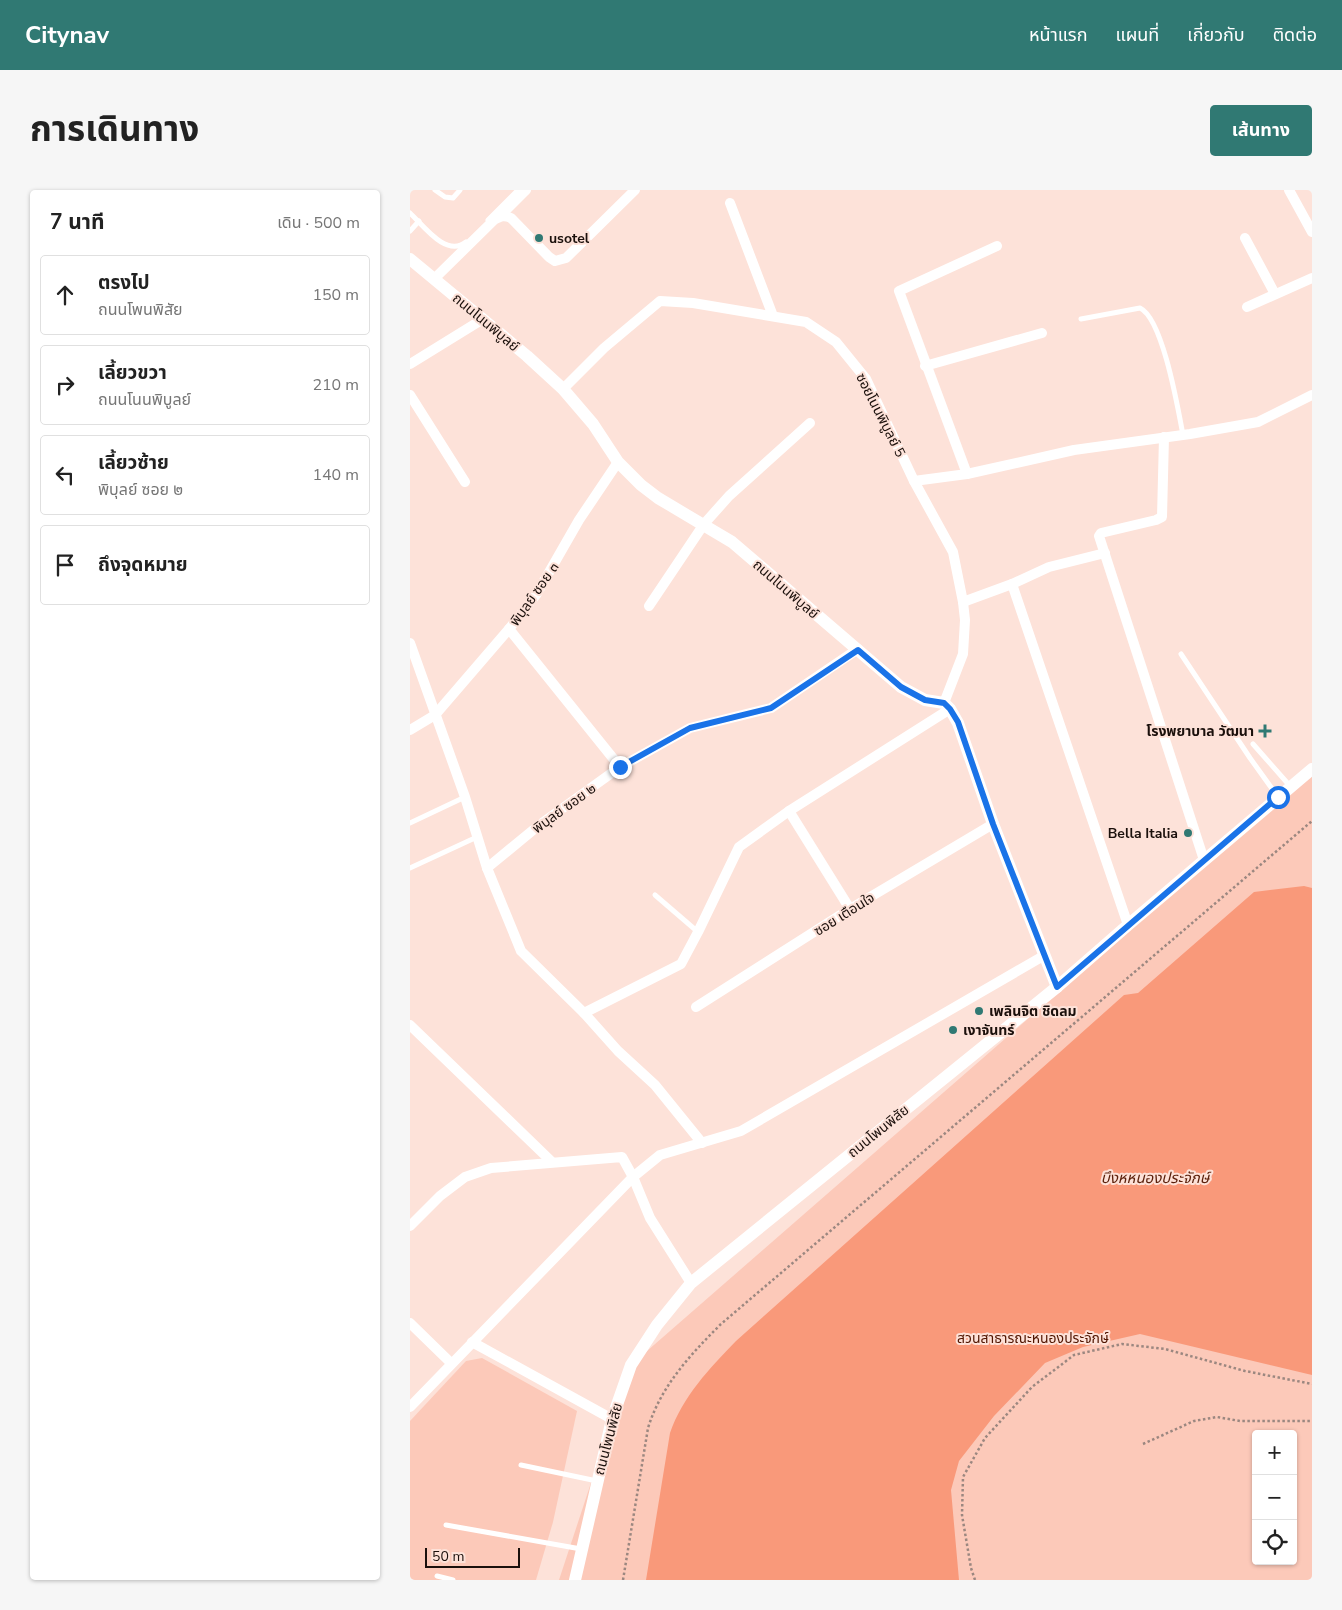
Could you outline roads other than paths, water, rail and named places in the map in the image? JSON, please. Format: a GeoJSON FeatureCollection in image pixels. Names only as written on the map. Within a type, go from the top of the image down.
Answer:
{"type":"FeatureCollection","features":[{"type":"Feature","properties":{"kind":"street"},"geometry":{"type":"LineString","coordinates":[[434,279],[526,190]]}},
{"type":"Feature","properties":{"kind":"street"},"geometry":{"type":"LineString","coordinates":[[500,216],[511,218],[549,257],[555,261],[561,261],[572,254],[636,190]]}},
{"type":"Feature","properties":{"kind":"street"},"geometry":{"type":"LineString","coordinates":[[1289,190],[1312,232]]}},
{"type":"Feature","properties":{"kind":"street"},"geometry":{"type":"LineString","coordinates":[[730,204],[773,316]]}},
{"type":"Feature","properties":{"kind":"street"},"geometry":{"type":"LineString","coordinates":[[1245,238],[1275,294]]}},
{"type":"Feature","properties":{"kind":"street"},"geometry":{"type":"LineString","coordinates":[[967,474],[925,366],[899,291],[997,246]]}},
{"type":"Feature","properties":{"kind":"street","name":"ถนนโนนพิบูลย์"},"geometry":{"type":"LineString","coordinates":[[410,259],[527,356],[563,389],[593,424],[618,462],[641,486],[732,542],[901,687],[925,700],[947,706]]}},
{"type":"Feature","properties":{"kind":"street"},"geometry":{"type":"LineString","coordinates":[[1246,307],[1312,278]]}},
{"type":"Feature","properties":{"kind":"street","name":"ซอยโนนพิบูลย์ 5"},"geometry":{"type":"LineString","coordinates":[[563,389],[604,348],[660,300],[693,303],[806,322],[836,342],[866,379],[914,480],[953,552],[965,620],[963,654],[947,706]]}},
{"type":"Feature","properties":{"kind":"street"},"geometry":{"type":"LineString","coordinates":[[410,364],[483,319]]}},
{"type":"Feature","properties":{"kind":"street"},"geometry":{"type":"LineString","coordinates":[[925,366],[1042,333]]}},
{"type":"Feature","properties":{"kind":"street"},"geometry":{"type":"LineString","coordinates":[[410,395],[465,482]]}},
{"type":"Feature","properties":{"kind":"street"},"geometry":{"type":"LineString","coordinates":[[914,480],[967,474],[1074,450],[1183,435],[1258,422],[1312,395]]}},
{"type":"Feature","properties":{"kind":"street"},"geometry":{"type":"LineString","coordinates":[[649,606],[704,524],[748,478],[810,423]]}},
{"type":"Feature","properties":{"kind":"street"},"geometry":{"type":"LineString","coordinates":[[1164,437],[1163,515],[1160,519],[1101,532],[1099,536],[1204,860]]}},
{"type":"Feature","properties":{"kind":"street","name":"พิบุลย์ ซอย ๓"},"geometry":{"type":"LineString","coordinates":[[410,730],[435,715],[536,595],[579,520],[618,462]]}},
{"type":"Feature","properties":{"kind":"street"},"geometry":{"type":"LineString","coordinates":[[963,602],[1012,584],[1049,567],[1105,552]]}},
{"type":"Feature","properties":{"kind":"street"},"geometry":{"type":"LineString","coordinates":[[1012,584],[1128,925]]}},
{"type":"Feature","properties":{"kind":"street"},"geometry":{"type":"LineString","coordinates":[[509,629],[620,767]]}},
{"type":"Feature","properties":{"kind":"street"},"geometry":{"type":"LineString","coordinates":[[410,643],[465,798],[487,868],[521,951],[618,1051],[655,1085],[702,1143]]}},
{"type":"Feature","properties":{"kind":"street","name":"พิบุลย์ ซอย ๒"},"geometry":{"type":"LineString","coordinates":[[487,868],[538,826],[620,767],[690,728],[771,708],[858,650]]}},
{"type":"Feature","properties":{"kind":"street"},"geometry":{"type":"LineString","coordinates":[[584,1014],[681,964],[739,847],[789,811],[947,706],[958,722],[993,824],[1057,987]]}},
{"type":"Feature","properties":{"kind":"street","name":"ถนนโพนพิสัย"},"geometry":{"type":"LineString","coordinates":[[575,1580],[612,1419],[631,1365],[657,1325],[691,1283],[1057,987],[1312,769]]}},
{"type":"Feature","properties":{"kind":"street"},"geometry":{"type":"LineString","coordinates":[[789,811],[850,909]]}},
{"type":"Feature","properties":{"kind":"street","name":"ซอย เตือนใจ"},"geometry":{"type":"LineString","coordinates":[[696,1007],[850,909],[993,824]]}},
{"type":"Feature","properties":{"kind":"street"},"geometry":{"type":"LineString","coordinates":[[410,1407],[633,1177],[660,1155],[741,1131],[1045,955]]}},
{"type":"Feature","properties":{"kind":"street"},"geometry":{"type":"LineString","coordinates":[[410,1026],[552,1162]]}},
{"type":"Feature","properties":{"kind":"street"},"geometry":{"type":"LineString","coordinates":[[410,1226],[440,1196],[465,1177],[491,1168],[622,1157],[633,1177],[650,1218],[691,1283]]}},
{"type":"Feature","properties":{"kind":"street"},"geometry":{"type":"LineString","coordinates":[[410,1323],[451,1363]]}},
{"type":"Feature","properties":{"kind":"street"},"geometry":{"type":"LineString","coordinates":[[472,1342],[612,1419]]}},
{"type":"Feature","properties":{"kind":"lane"},"geometry":{"type":"LineString","coordinates":[[435,190],[445,197],[453,198],[460,190]]}},
{"type":"Feature","properties":{"kind":"lane"},"geometry":{"type":"LineString","coordinates":[[410,213],[439,241],[453,245],[464,244],[518,190]]}},
{"type":"Feature","properties":{"kind":"lane"},"geometry":{"type":"LineString","coordinates":[[410,231],[418,221]]}},
{"type":"Feature","properties":{"kind":"lane"},"geometry":{"type":"LineString","coordinates":[[1081,319],[1140,308],[1147,313],[1161,343],[1174,388],[1183,435]]}},
{"type":"Feature","properties":{"kind":"lane"},"geometry":{"type":"LineString","coordinates":[[1181,654],[1278,797]]}},
{"type":"Feature","properties":{"kind":"lane"},"geometry":{"type":"LineString","coordinates":[[1253,744],[1290,787]]}},
{"type":"Feature","properties":{"kind":"lane"},"geometry":{"type":"LineString","coordinates":[[410,823],[465,798]]}},
{"type":"Feature","properties":{"kind":"lane"},"geometry":{"type":"LineString","coordinates":[[410,868],[477,837]]}},
{"type":"Feature","properties":{"kind":"lane"},"geometry":{"type":"LineString","coordinates":[[655,895],[698,932]]}},
{"type":"Feature","properties":{"kind":"lane"},"geometry":{"type":"LineString","coordinates":[[521,1465],[597,1481]]}},
{"type":"Feature","properties":{"kind":"lane"},"geometry":{"type":"LineString","coordinates":[[446,1525],[582,1549]]}},
{"type":"Feature","properties":{"kind":"lane"},"geometry":{"type":"LineString","coordinates":[[437,1576],[453,1580]]}},
{"type":"Feature","properties":{"kind":"water","name":"บึงหหนองประจักษ์"},"geometry":{"type":"Polygon","coordinates":[[[1304,886],[1312,888],[1312,1375],[1140,1334],[1083,1347],[1045,1363],[994,1416],[959,1461],[951,1490],[959,1580],[646,1580],[670,1433],[689,1395],[726,1351],[1124,995],[1138,993],[1254,892],[1304,886]]]}},
{"type":"Feature","properties":{"kind":"place","name":"usotel"},"geometry":{"type":"Point","coordinates":[539,238]}},
{"type":"Feature","properties":{"kind":"place","name":"โรงพยาบาล วัฒนา"},"geometry":{"type":"Point","coordinates":[1265,731]}},
{"type":"Feature","properties":{"kind":"place","name":"Bella Italia"},"geometry":{"type":"Point","coordinates":[1188,833]}},
{"type":"Feature","properties":{"kind":"place","name":"เพลินจิต ชิดลม"},"geometry":{"type":"Point","coordinates":[979,1011]}},
{"type":"Feature","properties":{"kind":"place","name":"เงาจันทร์"},"geometry":{"type":"Point","coordinates":[953,1030]}},
{"type":"Feature","properties":{"kind":"park label","name":"สวนสาธารณะหนองประจักษ์"},"geometry":{"type":"Point","coordinates":[1033,1338]}}]}
